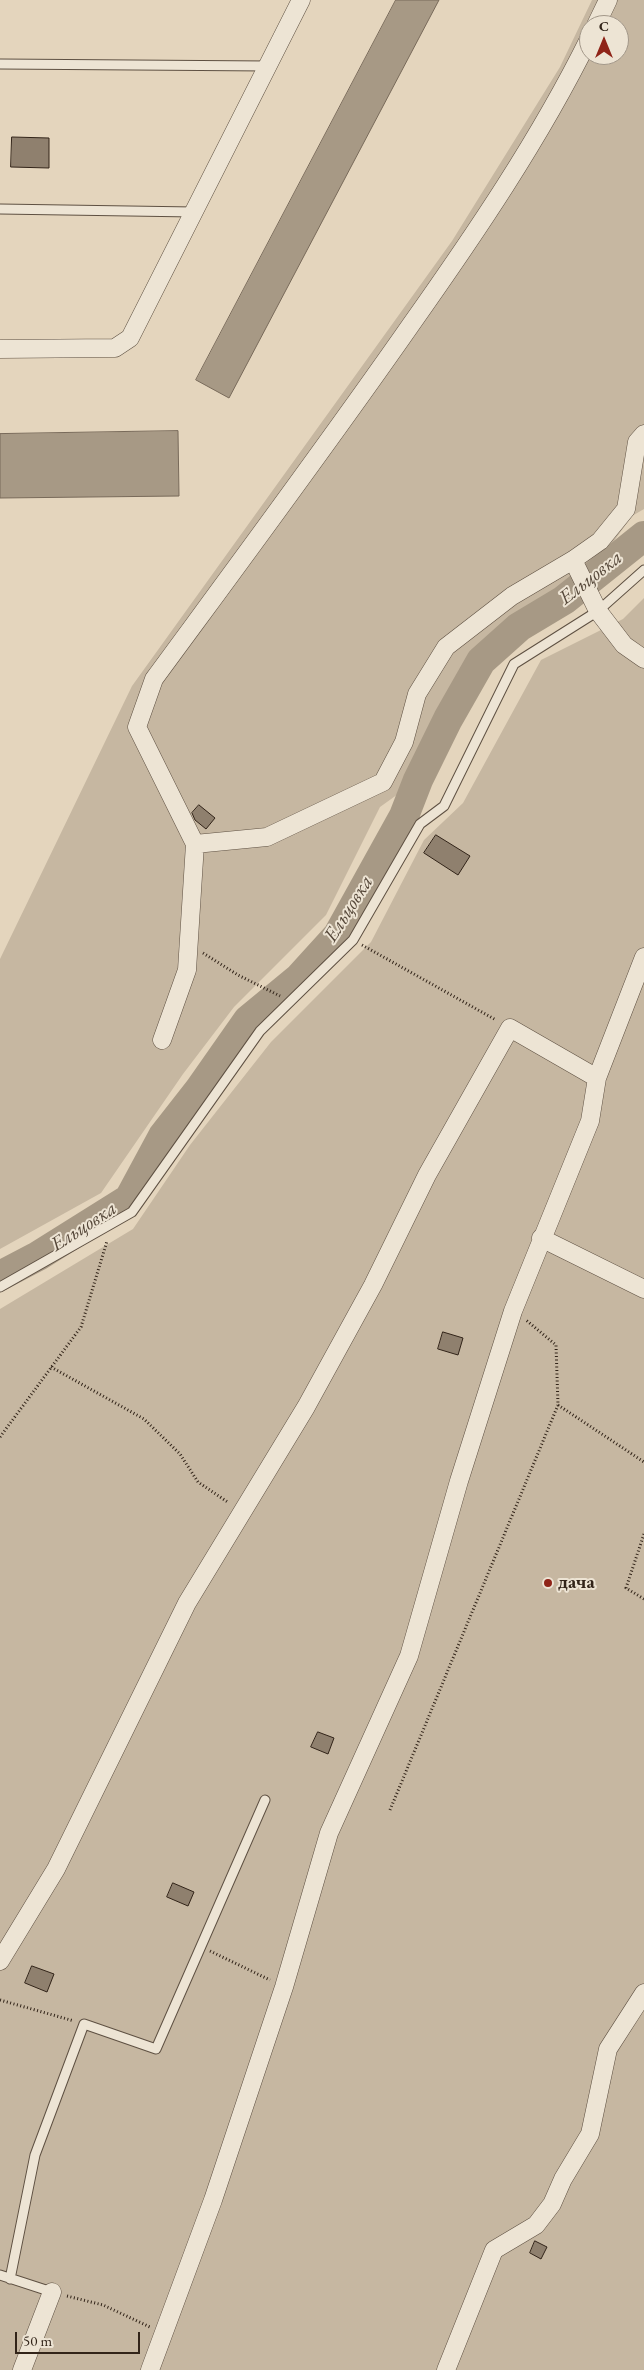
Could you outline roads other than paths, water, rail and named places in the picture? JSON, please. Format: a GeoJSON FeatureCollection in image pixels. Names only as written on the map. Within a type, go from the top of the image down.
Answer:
{"type":"FeatureCollection","features":[{"type":"Feature","properties":{"kind":"street"},"geometry":{"type":"LineString","coordinates":[[0,349],[115,348],[130,338],[302,0]]}},
{"type":"Feature","properties":{"kind":"street"},"geometry":{"type":"LineString","coordinates":[[601,15],[608,0]]}},
{"type":"Feature","properties":{"kind":"street"},"geometry":{"type":"LineString","coordinates":[[162,1040],[187,970],[195,844],[137,727],[154,679],[355,406],[473,236],[566,84],[579,59]]}},
{"type":"Feature","properties":{"kind":"street"},"geometry":{"type":"LineString","coordinates":[[195,844],[267,837],[383,782],[404,742],[417,694],[446,648],[512,596],[573,560],[600,541],[626,509],[637,442],[644,434]]}},
{"type":"Feature","properties":{"kind":"street"},"geometry":{"type":"LineString","coordinates":[[573,560],[598,611],[624,645],[644,659]]}},
{"type":"Feature","properties":{"kind":"street"},"geometry":{"type":"LineString","coordinates":[[150,2370],[213,2200],[284,1987],[329,1833],[409,1656],[459,1481],[514,1311],[541,1238],[590,1121],[597,1078],[644,956]]}},
{"type":"Feature","properties":{"kind":"street"},"geometry":{"type":"LineString","coordinates":[[0,1961],[56,1869],[187,1603],[330,1364],[373,1285],[427,1175],[510,1028],[597,1078]]}},
{"type":"Feature","properties":{"kind":"street"},"geometry":{"type":"LineString","coordinates":[[541,1238],[644,1289]]}},
{"type":"Feature","properties":{"kind":"street"},"geometry":{"type":"LineString","coordinates":[[446,2370],[494,2250],[536,2225],[552,2204],[563,2179],[590,2134],[608,2049],[644,1993]]}},
{"type":"Feature","properties":{"kind":"street"},"geometry":{"type":"LineString","coordinates":[[22,2370],[52,2292]]}},
{"type":"Feature","properties":{"kind":"lane"},"geometry":{"type":"LineString","coordinates":[[0,64],[268,66]]}},
{"type":"Feature","properties":{"kind":"lane"},"geometry":{"type":"LineString","coordinates":[[0,209],[194,212]]}},
{"type":"Feature","properties":{"kind":"lane"},"geometry":{"type":"LineString","coordinates":[[0,1287],[132,1212],[260,1030],[353,940],[420,824],[444,806],[514,664],[598,611],[644,570]]}},
{"type":"Feature","properties":{"kind":"lane"},"geometry":{"type":"LineString","coordinates":[[10,2279],[35,2155],[84,2024],[156,2048],[265,1800]]}},
{"type":"Feature","properties":{"kind":"lane"},"geometry":{"type":"LineString","coordinates":[[0,2276],[52,2292]]}},
{"type":"Feature","properties":{"kind":"waterway","name":"Ельцовка"},"geometry":{"type":"LineString","coordinates":[[0,1276],[38,1256],[129,1199],[163,1136],[199,1090],[248,1020],[299,978],[338,935],[404,816],[418,780],[448,719],[481,661],[519,627],[564,600],[644,536]]}},
{"type":"Feature","properties":{"kind":"place","name":"дача"},"geometry":{"type":"Point","coordinates":[548,1583]}}]}
